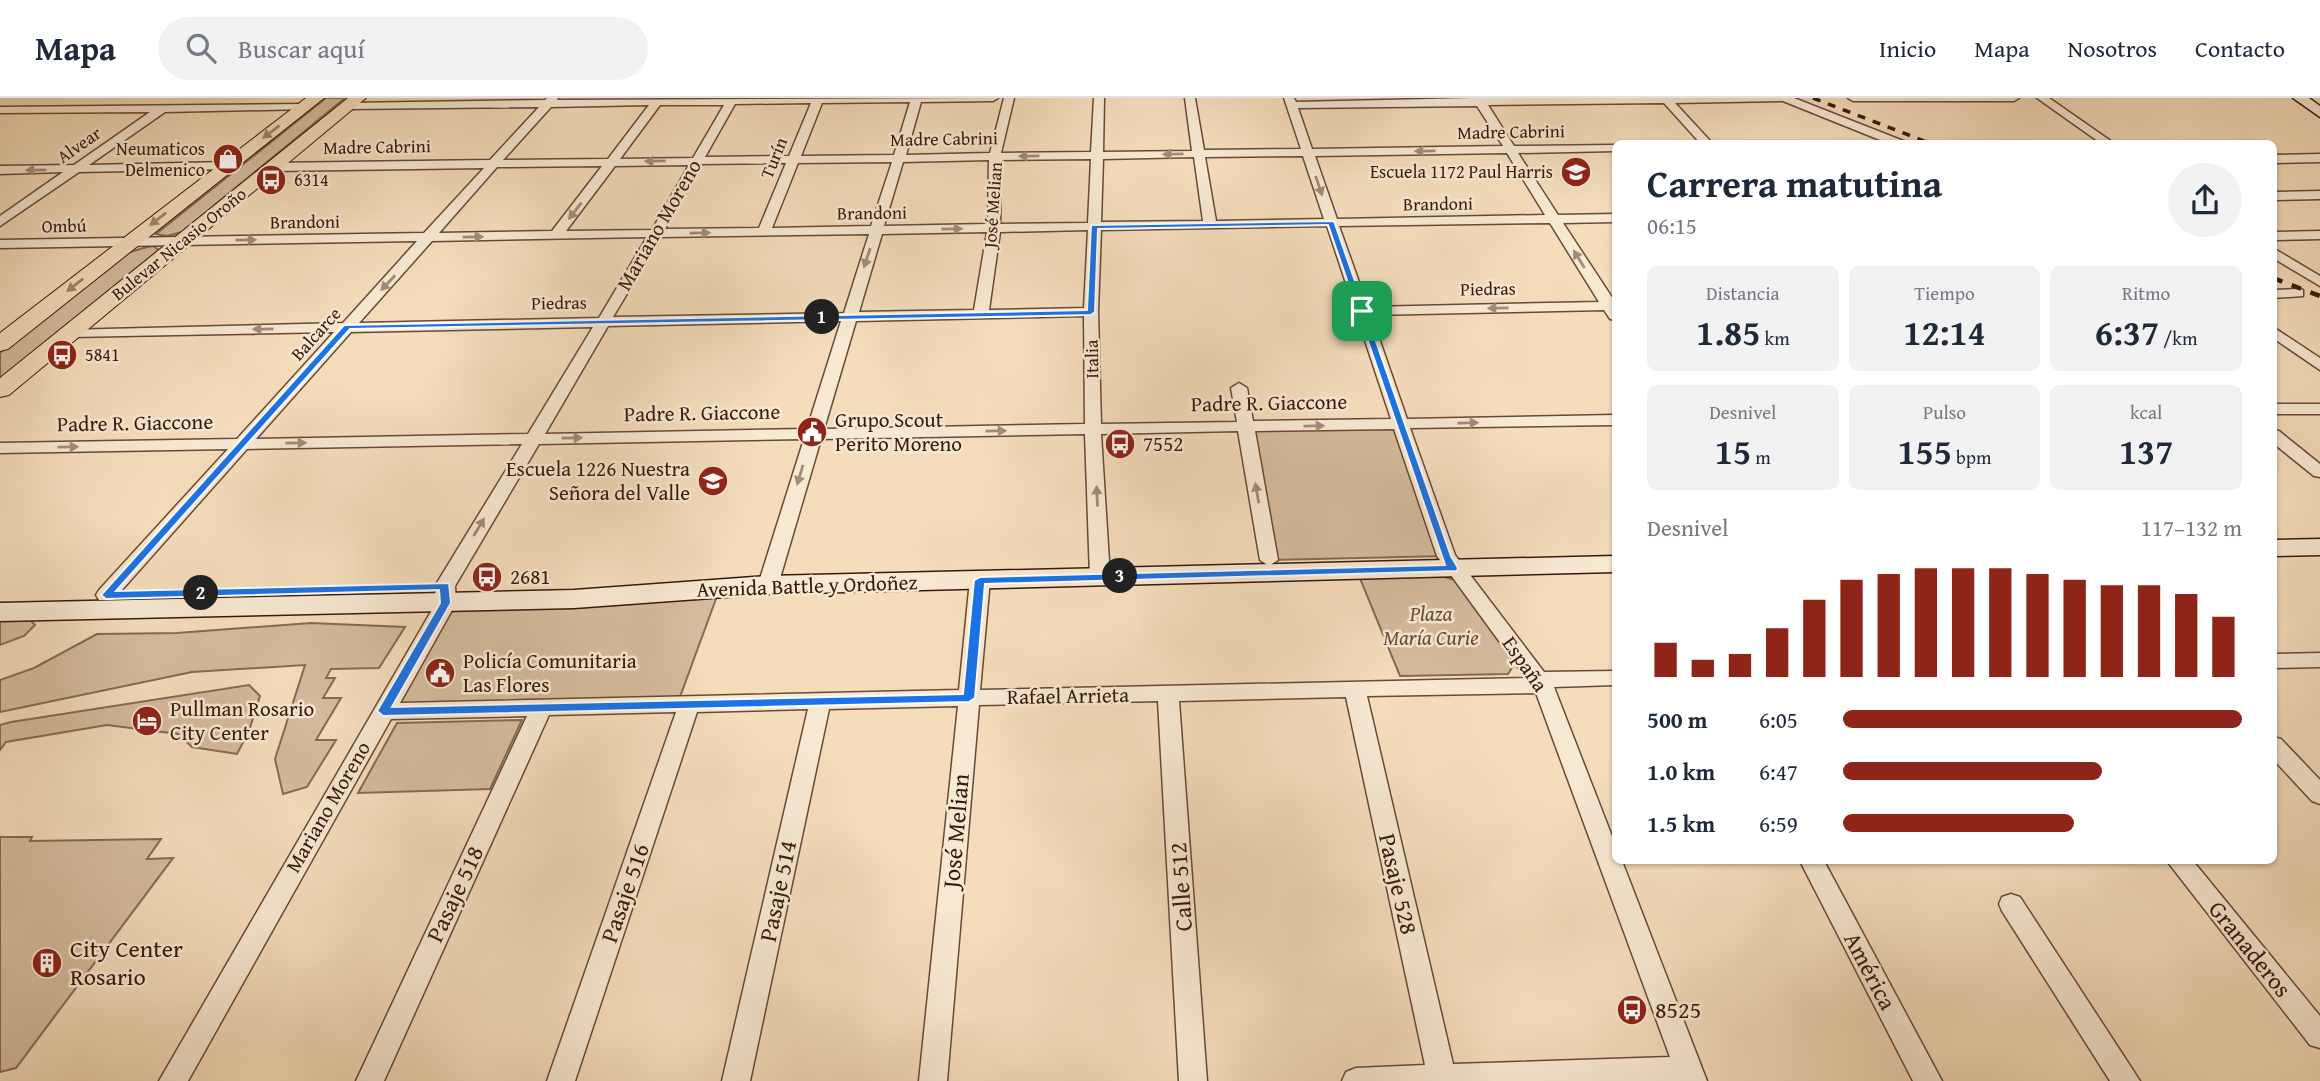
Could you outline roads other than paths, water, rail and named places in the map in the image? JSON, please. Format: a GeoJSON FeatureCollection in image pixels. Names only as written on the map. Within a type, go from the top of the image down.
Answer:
{"type":"FeatureCollection","features":[{"type":"Feature","properties":{"kind":"main road"},"geometry":{"type":"LineString","coordinates":[[2300,98],[2320,113]]}},
{"type":"Feature","properties":{"kind":"main road","name":"Bulevar Nicasio Oroño"},"geometry":{"type":"LineString","coordinates":[[0,344],[310,102]]}},
{"type":"Feature","properties":{"kind":"main road","name":"Bulevar Nicasio Oroño"},"geometry":{"type":"LineString","coordinates":[[0,390],[353,102]]}},
{"type":"Feature","properties":{"kind":"main road"},"geometry":{"type":"LineString","coordinates":[[2277,535],[2320,534]]}},
{"type":"Feature","properties":{"kind":"main road"},"geometry":{"type":"LineString","coordinates":[[2277,548],[2320,547]]}},
{"type":"Feature","properties":{"kind":"main road","name":"Avenida Battle y Ordoñez"},"geometry":{"type":"LineString","coordinates":[[0,598],[445,594],[574,599],[769,579],[1449,562],[1612,552]]}},
{"type":"Feature","properties":{"kind":"main road","name":"Avenida Battle y Ordoñez"},"geometry":{"type":"LineString","coordinates":[[769,579],[980,580],[1269,560],[1612,564]]}},
{"type":"Feature","properties":{"kind":"main road","name":"Avenida Battle y Ordoñez"},"geometry":{"type":"LineString","coordinates":[[0,612],[445,594]]}},
{"type":"Feature","properties":{"kind":"street","name":"Alvear"},"geometry":{"type":"LineString","coordinates":[[0,222],[179,98]]}},
{"type":"Feature","properties":{"kind":"street"},"geometry":{"type":"LineString","coordinates":[[353,102],[993,98]]}},
{"type":"Feature","properties":{"kind":"street","name":"José Melian"},"geometry":{"type":"LineString","coordinates":[[981,314],[994,228],[995,156],[1009,98]]}},
{"type":"Feature","properties":{"kind":"street","name":"Italia"},"geometry":{"type":"LineString","coordinates":[[1099,98],[1091,312],[1100,571]]}},
{"type":"Feature","properties":{"kind":"street"},"geometry":{"type":"LineString","coordinates":[[1190,98],[1210,225]]}},
{"type":"Feature","properties":{"kind":"street"},"geometry":{"type":"LineString","coordinates":[[1290,102],[1785,98],[1894,140]]}},
{"type":"Feature","properties":{"kind":"street"},"geometry":{"type":"LineString","coordinates":[[1854,99],[2014,98]]}},
{"type":"Feature","properties":{"kind":"street"},"geometry":{"type":"LineString","coordinates":[[2042,98],[2104,140]]}},
{"type":"Feature","properties":{"kind":"street","name":"Mariano Moreno"},"geometry":{"type":"LineString","coordinates":[[173,1081],[383,711],[531,439],[656,234],[732,99]]}},
{"type":"Feature","properties":{"kind":"street","name":"Turín"},"geometry":{"type":"LineString","coordinates":[[764,232],[818,99]]}},
{"type":"Feature","properties":{"kind":"street"},"geometry":{"type":"LineString","coordinates":[[769,579],[916,99]]}},
{"type":"Feature","properties":{"kind":"street"},"geometry":{"type":"LineString","coordinates":[[1666,99],[1704,140]]}},
{"type":"Feature","properties":{"kind":"street"},"geometry":{"type":"LineString","coordinates":[[556,235],[659,100]]}},
{"type":"Feature","properties":{"kind":"street"},"geometry":{"type":"LineString","coordinates":[[1479,100],[1612,308]]}},
{"type":"Feature","properties":{"kind":"street","name":"Balcarce"},"geometry":{"type":"LineString","coordinates":[[106,595],[550,101]]}},
{"type":"Feature","properties":{"kind":"street"},"geometry":{"type":"LineString","coordinates":[[0,110],[163,108],[310,102]]}},
{"type":"Feature","properties":{"kind":"street","name":"España"},"geometry":{"type":"LineString","coordinates":[[1290,102],[1449,562],[1540,682],[1691,1075]]}},
{"type":"Feature","properties":{"kind":"street","name":"Madre Cabrini"},"geometry":{"type":"LineString","coordinates":[[274,167],[1612,148]]}},
{"type":"Feature","properties":{"kind":"street"},"geometry":{"type":"LineString","coordinates":[[2277,159],[2320,158]]}},
{"type":"Feature","properties":{"kind":"street"},"geometry":{"type":"LineString","coordinates":[[0,170],[227,166]]}},
{"type":"Feature","properties":{"kind":"street"},"geometry":{"type":"LineString","coordinates":[[2277,196],[2320,195]]}},
{"type":"Feature","properties":{"kind":"street","name":"Brandoni"},"geometry":{"type":"LineString","coordinates":[[128,242],[1612,218]]}},
{"type":"Feature","properties":{"kind":"street"},"geometry":{"type":"LineString","coordinates":[[2277,236],[2320,236]]}},
{"type":"Feature","properties":{"kind":"street","name":"Ombú"},"geometry":{"type":"LineString","coordinates":[[0,244],[128,242]]}},
{"type":"Feature","properties":{"kind":"street"},"geometry":{"type":"LineString","coordinates":[[2277,255],[2319,282]]}},
{"type":"Feature","properties":{"kind":"street"},"geometry":{"type":"LineString","coordinates":[[2277,293],[2298,293]]}},
{"type":"Feature","properties":{"kind":"street","name":"Piedras"},"geometry":{"type":"LineString","coordinates":[[1362,311],[1612,310]]}},
{"type":"Feature","properties":{"kind":"street","name":"Piedras"},"geometry":{"type":"LineString","coordinates":[[70,333],[1091,312]]}},
{"type":"Feature","properties":{"kind":"street"},"geometry":{"type":"LineString","coordinates":[[2277,334],[2320,365]]}},
{"type":"Feature","properties":{"kind":"street"},"geometry":{"type":"LineString","coordinates":[[1239,388],[1269,560]]}},
{"type":"Feature","properties":{"kind":"street"},"geometry":{"type":"LineString","coordinates":[[2277,409],[2320,409]]}},
{"type":"Feature","properties":{"kind":"street","name":"Padre R. Giaccone"},"geometry":{"type":"LineString","coordinates":[[0,448],[1612,420]]}},
{"type":"Feature","properties":{"kind":"street"},"geometry":{"type":"LineString","coordinates":[[2277,438],[2320,472]]}},
{"type":"Feature","properties":{"kind":"street","name":"José Melian"},"geometry":{"type":"LineString","coordinates":[[933,1081],[980,580]]}},
{"type":"Feature","properties":{"kind":"street"},"geometry":{"type":"LineString","coordinates":[[2277,661],[2320,660]]}},
{"type":"Feature","properties":{"kind":"street","name":"Rafael Arrieta"},"geometry":{"type":"LineString","coordinates":[[383,711],[1355,689],[1612,678]]}},
{"type":"Feature","properties":{"kind":"street","name":"Pasaje 528"},"geometry":{"type":"LineString","coordinates":[[1355,689],[1442,1078]]}},
{"type":"Feature","properties":{"kind":"street","name":"Calle 512"},"geometry":{"type":"LineString","coordinates":[[1168,693],[1193,1081]]}},
{"type":"Feature","properties":{"kind":"street","name":"Pasaje 514"},"geometry":{"type":"LineString","coordinates":[[736,1081],[820,701]]}},
{"type":"Feature","properties":{"kind":"street","name":"Pasaje 516"},"geometry":{"type":"LineString","coordinates":[[561,1081],[689,704]]}},
{"type":"Feature","properties":{"kind":"street","name":"Pasaje 518"},"geometry":{"type":"LineString","coordinates":[[370,1081],[541,708]]}},
{"type":"Feature","properties":{"kind":"street"},"geometry":{"type":"LineString","coordinates":[[2277,749],[2320,795]]}},
{"type":"Feature","properties":{"kind":"street","name":"América"},"geometry":{"type":"LineString","coordinates":[[1814,864],[1928,1081]]}},
{"type":"Feature","properties":{"kind":"street","name":"Granaderos"},"geometry":{"type":"LineString","coordinates":[[2181,864],[2320,1036]]}},
{"type":"Feature","properties":{"kind":"street"},"geometry":{"type":"LineString","coordinates":[[2011,904],[2126,1081]]}},
{"type":"Feature","properties":{"kind":"street"},"geometry":{"type":"LineString","coordinates":[[1356,1081],[1691,1075]]}},
{"type":"Feature","properties":{"kind":"railway"},"geometry":{"type":"LineString","coordinates":[[1813,98],[1922,140]]}},
{"type":"Feature","properties":{"kind":"railway"},"geometry":{"type":"LineString","coordinates":[[2277,280],[2320,296]]}},
{"type":"Feature","properties":{"kind":"place","name":"Neumaticos Delmenico"},"geometry":{"type":"Point","coordinates":[228,159]}},
{"type":"Feature","properties":{"kind":"place","name":"Escuela 1172 Paul Harris"},"geometry":{"type":"Point","coordinates":[1576,172]}},
{"type":"Feature","properties":{"kind":"place","name":"6314"},"geometry":{"type":"Point","coordinates":[271,180]}},
{"type":"Feature","properties":{"kind":"place","name":"5841"},"geometry":{"type":"Point","coordinates":[62,355]}},
{"type":"Feature","properties":{"kind":"place","name":"Grupo Scout Perito Moreno"},"geometry":{"type":"Point","coordinates":[812,432]}},
{"type":"Feature","properties":{"kind":"place","name":"7552"},"geometry":{"type":"Point","coordinates":[1120,444]}},
{"type":"Feature","properties":{"kind":"place","name":"Escuela 1226 Nuestra Señora del Valle"},"geometry":{"type":"Point","coordinates":[713,481]}},
{"type":"Feature","properties":{"kind":"place","name":"2681"},"geometry":{"type":"Point","coordinates":[487,577]}},
{"type":"Feature","properties":{"kind":"place","name":"Policía Comunitaria Las Flores"},"geometry":{"type":"Point","coordinates":[440,673]}},
{"type":"Feature","properties":{"kind":"place","name":"Pullman Rosario City Center"},"geometry":{"type":"Point","coordinates":[147,721]}},
{"type":"Feature","properties":{"kind":"place","name":"City Center Rosario"},"geometry":{"type":"Point","coordinates":[47,963]}},
{"type":"Feature","properties":{"kind":"place","name":"8525"},"geometry":{"type":"Point","coordinates":[1632,1010]}},
{"type":"Feature","properties":{"kind":"park label","name":"Plaza María Curie"},"geometry":{"type":"Point","coordinates":[1431,626]}}]}
